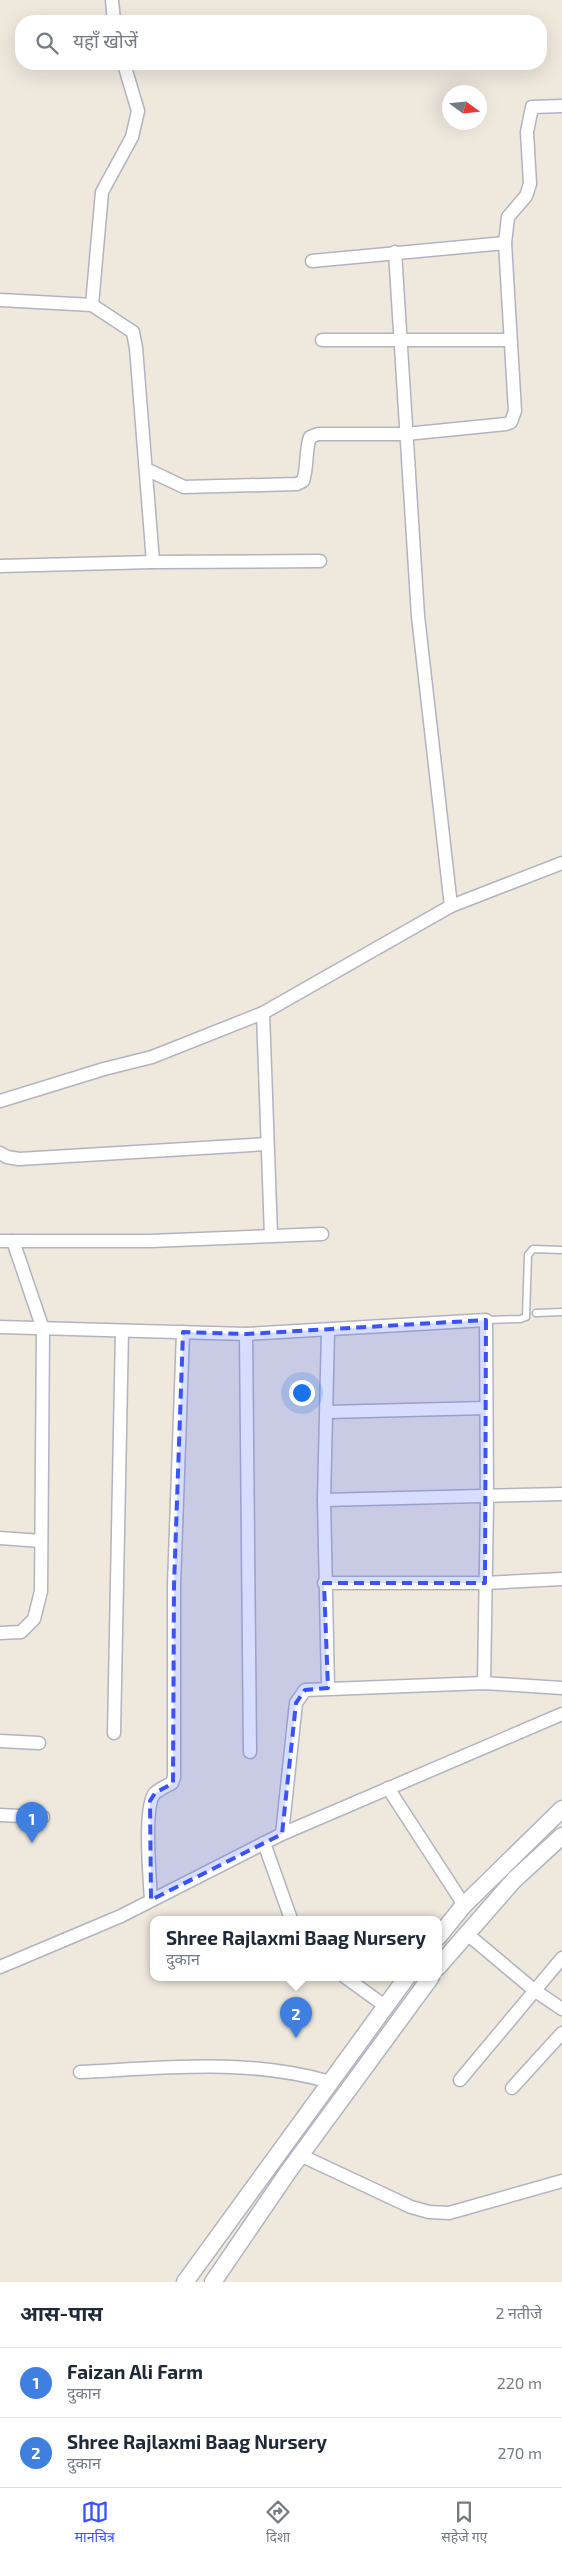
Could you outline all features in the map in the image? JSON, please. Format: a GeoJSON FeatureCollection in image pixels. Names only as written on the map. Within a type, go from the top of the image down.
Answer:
{"type":"FeatureCollection","features":[{"type":"Feature","properties":{"kind":"street"},"geometry":{"type":"LineString","coordinates":[[112,0],[113,15]]}},
{"type":"Feature","properties":{"kind":"street"},"geometry":{"type":"LineString","coordinates":[[92,305],[102,192],[132,137],[138,110],[126,70]]}},
{"type":"Feature","properties":{"kind":"street"},"geometry":{"type":"LineString","coordinates":[[146,468],[184,487],[297,484],[303,481],[305,474],[307,445],[310,437],[318,434],[406,434],[511,422],[515,411],[504,243],[508,217],[526,196],[530,184],[527,132],[532,107],[562,106]]}},
{"type":"Feature","properties":{"kind":"street"},"geometry":{"type":"LineString","coordinates":[[312,261],[504,243]]}},
{"type":"Feature","properties":{"kind":"street"},"geometry":{"type":"LineString","coordinates":[[395,252],[418,616],[451,906]]}},
{"type":"Feature","properties":{"kind":"street"},"geometry":{"type":"LineString","coordinates":[[0,300],[92,305],[132,332],[136,348],[153,562]]}},
{"type":"Feature","properties":{"kind":"street"},"geometry":{"type":"LineString","coordinates":[[322,340],[510,340]]}},
{"type":"Feature","properties":{"kind":"street"},"geometry":{"type":"LineString","coordinates":[[0,566],[153,562],[320,561]]}},
{"type":"Feature","properties":{"kind":"street"},"geometry":{"type":"LineString","coordinates":[[0,1101],[104,1069],[152,1058],[263,1013],[451,906],[562,863]]}},
{"type":"Feature","properties":{"kind":"street"},"geometry":{"type":"LineString","coordinates":[[263,1013],[271,1235]]}},
{"type":"Feature","properties":{"kind":"street"},"geometry":{"type":"LineString","coordinates":[[0,1152],[7,1157],[19,1159],[267,1144]]}},
{"type":"Feature","properties":{"kind":"street"},"geometry":{"type":"LineString","coordinates":[[0,1241],[151,1241],[322,1234]]}},
{"type":"Feature","properties":{"kind":"street"},"geometry":{"type":"LineString","coordinates":[[0,1632],[21,1632],[34,1620],[41,1591],[43,1329],[13,1241]]}},
{"type":"Feature","properties":{"kind":"street"},"geometry":{"type":"LineString","coordinates":[[0,1327],[246,1334],[486,1320],[487,1496],[484,1683]]}},
{"type":"Feature","properties":{"kind":"street"},"geometry":{"type":"LineString","coordinates":[[328,1330],[324,1500],[324,1583],[328,1688]]}},
{"type":"Feature","properties":{"kind":"street"},"geometry":{"type":"LineString","coordinates":[[114,1733],[122,1331]]}},
{"type":"Feature","properties":{"kind":"street"},"geometry":{"type":"LineString","coordinates":[[151,1900],[148,1821],[150,1801],[155,1793],[172,1783],[174,1777],[174,1585],[183,1332]]}},
{"type":"Feature","properties":{"kind":"street"},"geometry":{"type":"LineString","coordinates":[[246,1334],[250,1752]]}},
{"type":"Feature","properties":{"kind":"street"},"geometry":{"type":"LineString","coordinates":[[327,1412],[486,1408]]}},
{"type":"Feature","properties":{"kind":"street"},"geometry":{"type":"LineString","coordinates":[[324,1500],[562,1494]]}},
{"type":"Feature","properties":{"kind":"street"},"geometry":{"type":"LineString","coordinates":[[0,1538],[41,1541]]}},
{"type":"Feature","properties":{"kind":"street"},"geometry":{"type":"LineString","coordinates":[[324,1583],[485,1583],[562,1579]]}},
{"type":"Feature","properties":{"kind":"street"},"geometry":{"type":"LineString","coordinates":[[282,1834],[296,1703],[304,1690],[484,1683],[562,1688]]}},
{"type":"Feature","properties":{"kind":"street"},"geometry":{"type":"LineString","coordinates":[[0,1966],[151,1900],[282,1834],[562,1714]]}},
{"type":"Feature","properties":{"kind":"street"},"geometry":{"type":"LineString","coordinates":[[0,1741],[39,1743]]}},
{"type":"Feature","properties":{"kind":"street"},"geometry":{"type":"LineString","coordinates":[[388,1788],[464,1906]]}},
{"type":"Feature","properties":{"kind":"street"},"geometry":{"type":"LineString","coordinates":[[442,1932],[464,1906],[562,1810]]}},
{"type":"Feature","properties":{"kind":"street"},"geometry":{"type":"LineString","coordinates":[[0,1815],[43,1816]]}},
{"type":"Feature","properties":{"kind":"street"},"geometry":{"type":"LineString","coordinates":[[442,1962],[514,1880],[562,1836]]}},
{"type":"Feature","properties":{"kind":"street"},"geometry":{"type":"LineString","coordinates":[[264,1843],[290,1916]]}},
{"type":"Feature","properties":{"kind":"street"},"geometry":{"type":"LineString","coordinates":[[466,1933],[534,1990],[562,2009]]}},
{"type":"Feature","properties":{"kind":"street"},"geometry":{"type":"LineString","coordinates":[[460,2080],[562,1958]]}},
{"type":"Feature","properties":{"kind":"street"},"geometry":{"type":"LineString","coordinates":[[352,1981],[386,2006]]}},
{"type":"Feature","properties":{"kind":"street"},"geometry":{"type":"LineString","coordinates":[[185,2282],[404,1981]]}},
{"type":"Feature","properties":{"kind":"street"},"geometry":{"type":"LineString","coordinates":[[213,2282],[300,2155],[428,1981]]}},
{"type":"Feature","properties":{"kind":"street"},"geometry":{"type":"LineString","coordinates":[[512,2088],[562,2033]]}},
{"type":"Feature","properties":{"kind":"street"},"geometry":{"type":"LineString","coordinates":[[80,2072],[222,2065],[298,2072],[330,2082]]}},
{"type":"Feature","properties":{"kind":"street"},"geometry":{"type":"LineString","coordinates":[[300,2155],[411,2207],[429,2212],[449,2213],[562,2182]]}},
{"type":"Feature","properties":{"kind":"lane"},"geometry":{"type":"LineString","coordinates":[[486,1320],[520,1319],[526,1317],[528,1255],[533,1249],[562,1250]]}},
{"type":"Feature","properties":{"kind":"lane"},"geometry":{"type":"LineString","coordinates":[[536,1313],[562,1312]]}},
{"type":"Feature","properties":{"kind":"highlighted area"},"geometry":{"type":"Polygon","coordinates":[[[486,1320],[485,1583],[324,1583],[328,1688],[305,1690],[296,1703],[282,1834],[151,1900],[150,1801],[155,1793],[173,1783],[174,1585],[183,1332],[246,1334],[486,1320]]]}},
{"type":"Feature","properties":{"kind":"place","name":"Faizan Ali Farm"},"geometry":{"type":"Point","coordinates":[32,1843]}},
{"type":"Feature","properties":{"kind":"place","name":"Shree Rajlaxmi Baag Nursery"},"geometry":{"type":"Point","coordinates":[296,2038]}}]}
